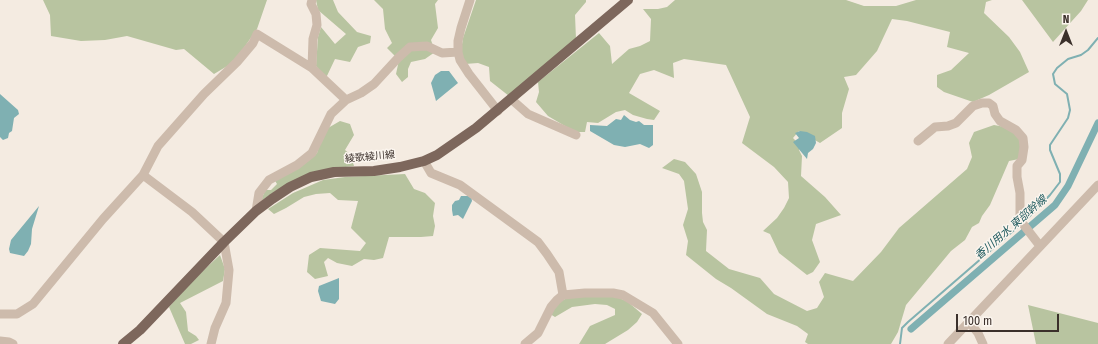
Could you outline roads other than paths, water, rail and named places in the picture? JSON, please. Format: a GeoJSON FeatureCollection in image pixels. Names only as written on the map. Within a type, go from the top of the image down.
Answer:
{"type":"FeatureCollection","features":[{"type":"Feature","properties":{"kind":"main road","name":"綾歌綾川線"},"geometry":{"type":"LineString","coordinates":[[123,344],[140,330],[224,242],[256,211],[272,199],[290,187],[311,177],[334,172],[374,171],[400,167],[424,161],[437,155],[476,128],[628,0]]}},
{"type":"Feature","properties":{"kind":"street"},"geometry":{"type":"LineString","coordinates":[[312,0],[311,4],[316,14],[317,25],[313,39],[312,68]]}},
{"type":"Feature","properties":{"kind":"street"},"geometry":{"type":"LineString","coordinates":[[470,0],[460,35],[458,52],[460,60],[469,74],[498,110]]}},
{"type":"Feature","properties":{"kind":"street"},"geometry":{"type":"LineString","coordinates":[[0,314],[17,314],[33,304],[103,219],[143,175],[158,146],[204,94],[237,62],[253,43],[257,34],[312,68],[346,100]]}},
{"type":"Feature","properties":{"kind":"street"},"geometry":{"type":"LineString","coordinates":[[256,211],[259,193],[269,180],[297,165],[312,153],[331,114],[346,100],[361,93],[374,84],[410,47],[427,46],[442,53],[458,52]]}},
{"type":"Feature","properties":{"kind":"street"},"geometry":{"type":"LineString","coordinates":[[511,99],[528,114],[576,135]]}},
{"type":"Feature","properties":{"kind":"street"},"geometry":{"type":"LineString","coordinates":[[918,141],[935,127],[948,126],[956,123],[973,106],[982,103],[990,103],[1000,121],[1016,130],[1023,138],[1024,146],[1022,160],[1017,166],[1017,177],[1020,193],[1020,220],[1040,246]]}},
{"type":"Feature","properties":{"kind":"street"},"geometry":{"type":"LineString","coordinates":[[424,161],[431,173],[460,185],[538,242],[559,272],[563,295]]}},
{"type":"Feature","properties":{"kind":"street"},"geometry":{"type":"LineString","coordinates":[[143,175],[192,212],[224,242],[229,270],[226,303],[215,328],[211,344]]}},
{"type":"Feature","properties":{"kind":"street"},"geometry":{"type":"LineString","coordinates":[[948,344],[1098,185]]}},
{"type":"Feature","properties":{"kind":"street"},"geometry":{"type":"LineString","coordinates":[[525,344],[538,333],[551,307],[563,295],[585,293],[613,293],[623,295],[640,304],[653,313],[678,344]]}},
{"type":"Feature","properties":{"kind":"street"},"geometry":{"type":"LineString","coordinates":[[969,322],[978,333],[983,344]]}},
{"type":"Feature","properties":{"kind":"street"},"geometry":{"type":"LineString","coordinates":[[0,340],[13,344]]}},
{"type":"Feature","properties":{"kind":"water"},"geometry":{"type":"Polygon","coordinates":[[[441,71],[449,71],[458,83],[436,101],[431,83],[435,75],[441,71]]]}},
{"type":"Feature","properties":{"kind":"water"},"geometry":{"type":"Polygon","coordinates":[[[0,94],[18,110],[19,114],[14,118],[12,131],[9,133],[8,138],[3,140],[0,137],[0,94]]]}},
{"type":"Feature","properties":{"kind":"water"},"geometry":{"type":"Polygon","coordinates":[[[624,115],[630,120],[636,122],[639,121],[644,125],[653,125],[653,145],[649,148],[640,144],[625,147],[614,145],[590,131],[590,125],[607,126],[616,119],[621,120],[624,115]]]}},
{"type":"Feature","properties":{"kind":"water"},"geometry":{"type":"Polygon","coordinates":[[[800,131],[807,132],[815,136],[816,143],[813,149],[808,153],[807,159],[793,142],[799,138],[795,133],[800,131]]]}},
{"type":"Feature","properties":{"kind":"water"},"geometry":{"type":"Polygon","coordinates":[[[461,196],[471,196],[472,201],[463,219],[458,215],[453,216],[452,210],[452,205],[455,201],[459,200],[461,196]]]}},
{"type":"Feature","properties":{"kind":"water"},"geometry":{"type":"Polygon","coordinates":[[[39,206],[32,229],[31,244],[28,251],[24,256],[10,253],[9,249],[11,240],[39,206]]]}},
{"type":"Feature","properties":{"kind":"water"},"geometry":{"type":"Polygon","coordinates":[[[339,278],[339,299],[335,304],[321,301],[318,291],[319,286],[339,278]]]}},
{"type":"Feature","properties":{"kind":"waterway"},"geometry":{"type":"LineString","coordinates":[[1025,221],[1050,195],[1060,182],[1060,174],[1050,150],[1050,145],[1068,118],[1070,110],[1067,94],[1055,84],[1053,74],[1057,68],[1068,59],[1081,55],[1088,50],[1098,38]]}},
{"type":"Feature","properties":{"kind":"waterway","name":"香川用水 東部幹線"},"geometry":{"type":"LineString","coordinates":[[911,329],[1055,205],[1068,186],[1098,123]]}},
{"type":"Feature","properties":{"kind":"waterway"},"geometry":{"type":"LineString","coordinates":[[900,344],[902,328],[908,322],[1020,225]]}}]}
